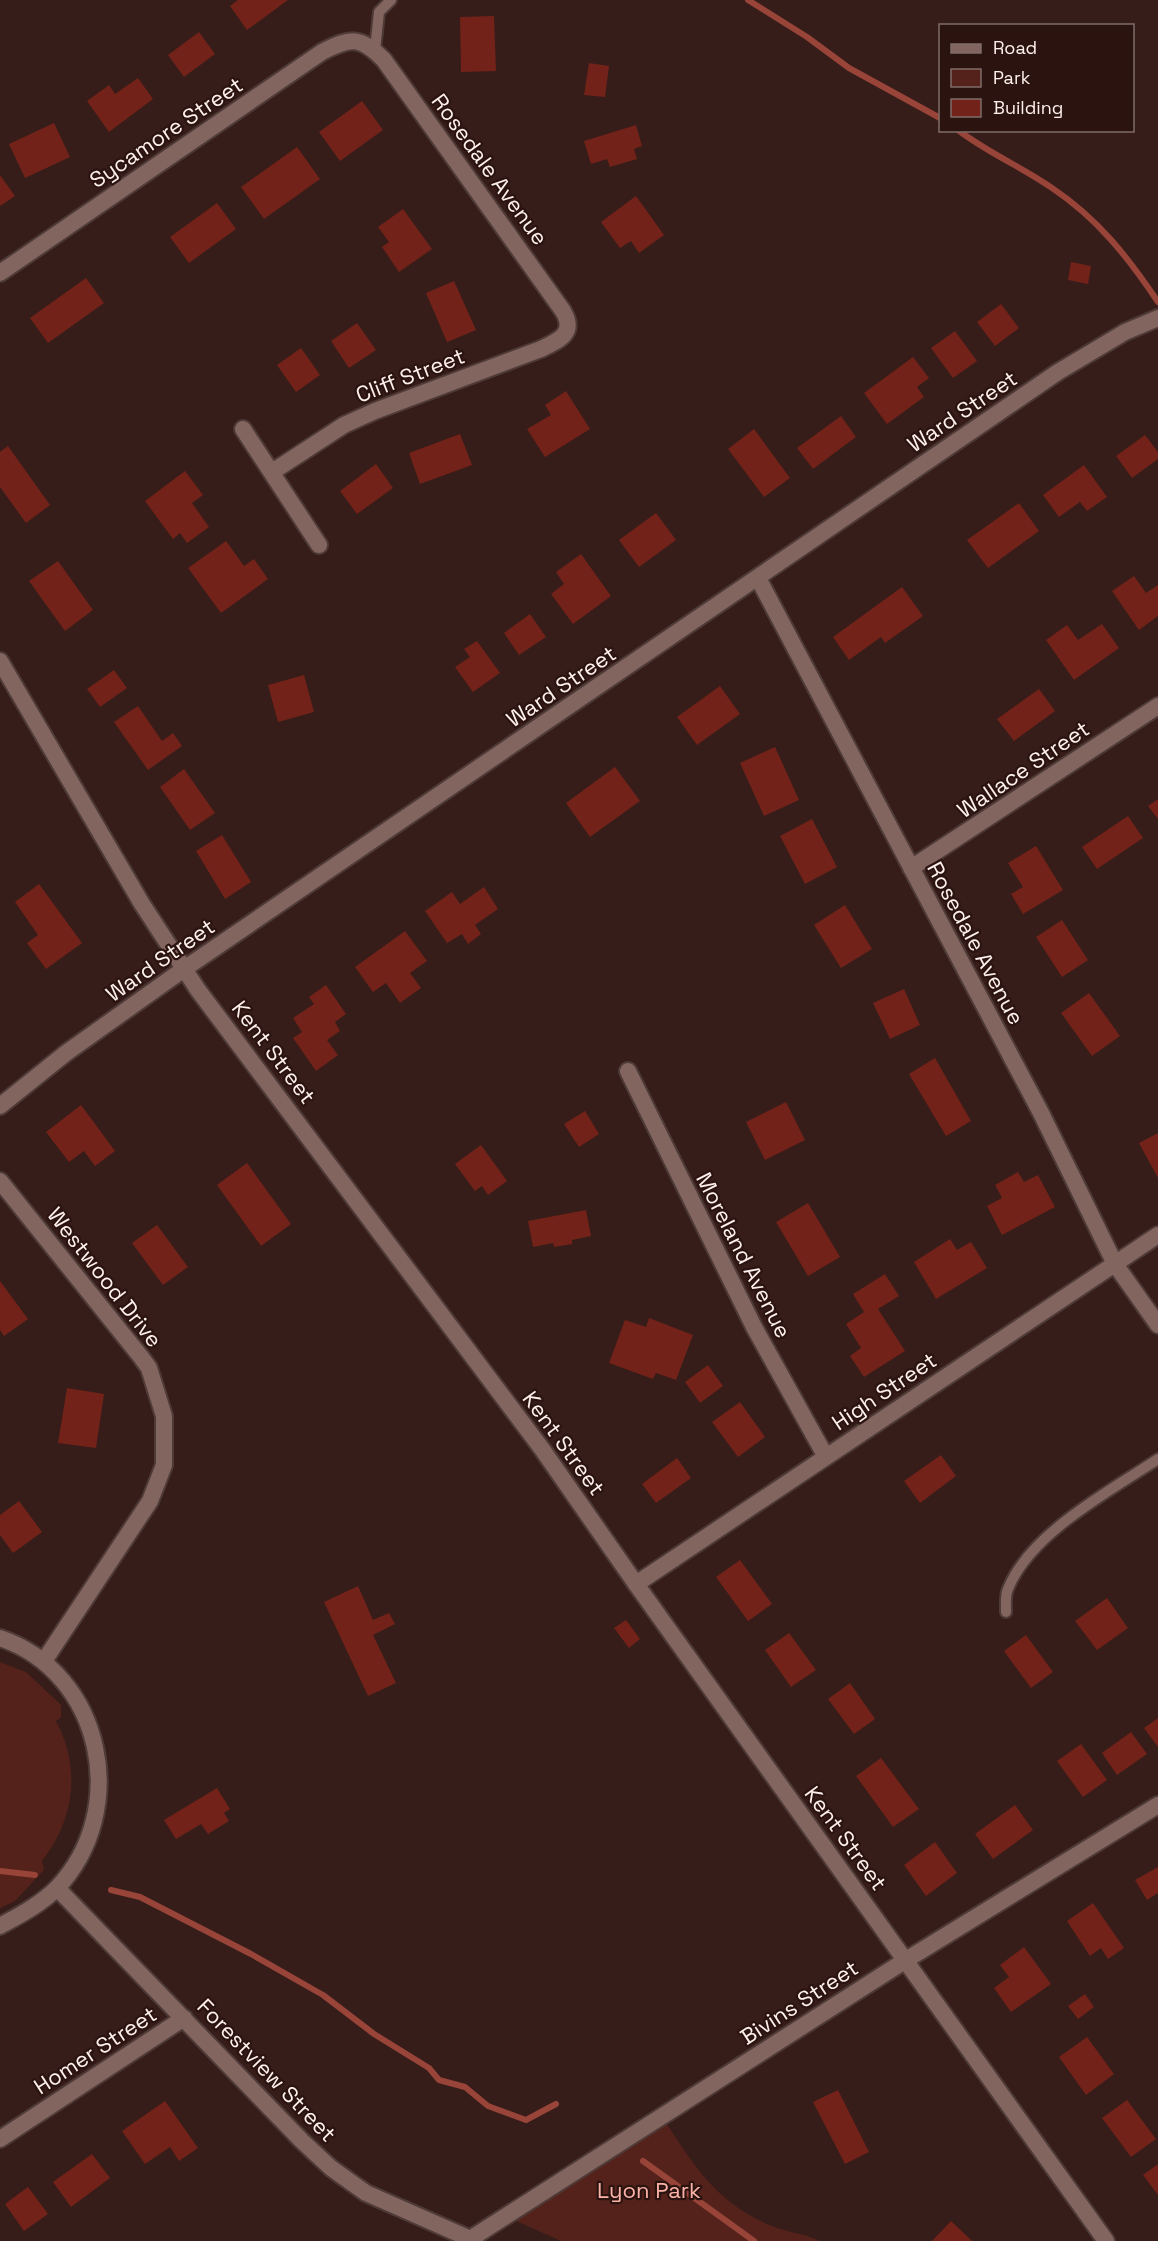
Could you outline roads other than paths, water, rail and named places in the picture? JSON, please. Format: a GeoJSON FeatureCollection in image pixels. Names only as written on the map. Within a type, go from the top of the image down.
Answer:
{"type":"FeatureCollection","features":[{"type":"Feature","properties":{"kind":"street","name":"Sycamore Street"},"geometry":{"type":"LineString","coordinates":[[0,273],[322,52],[349,39],[368,46]]}},
{"type":"Feature","properties":{"kind":"street","name":"Rosedale Avenue"},"geometry":{"type":"LineString","coordinates":[[368,46],[384,60],[563,310],[570,321],[568,331]]}},
{"type":"Feature","properties":{"kind":"street","name":"Ward Street"},"geometry":{"type":"LineString","coordinates":[[0,1106],[66,1053],[184,969],[1058,372],[1125,332],[1158,318]]}},
{"type":"Feature","properties":{"kind":"street","name":"Cliff Street"},"geometry":{"type":"LineString","coordinates":[[272,472],[344,425],[406,399],[541,349],[556,342],[568,331]]}},
{"type":"Feature","properties":{"kind":"street"},"geometry":{"type":"LineString","coordinates":[[243,429],[319,545]]}},
{"type":"Feature","properties":{"kind":"street","name":"Rosedale Avenue"},"geometry":{"type":"LineString","coordinates":[[758,578],[1041,1113],[1115,1264],[1158,1325]]}},
{"type":"Feature","properties":{"kind":"street","name":"Kent Street"},"geometry":{"type":"LineString","coordinates":[[0,661],[142,904],[184,969],[542,1449],[636,1584],[1107,2241]]}},
{"type":"Feature","properties":{"kind":"street","name":"Wallace Street"},"geometry":{"type":"LineString","coordinates":[[911,868],[1158,706]]}},
{"type":"Feature","properties":{"kind":"street","name":"Moreland Avenue"},"geometry":{"type":"LineString","coordinates":[[628,1071],[754,1327],[826,1457]]}},
{"type":"Feature","properties":{"kind":"street","name":"Westwood Drive"},"geometry":{"type":"LineString","coordinates":[[0,1181],[149,1368],[164,1416],[164,1465],[150,1501],[44,1661]]}},
{"type":"Feature","properties":{"kind":"street","name":"High Street"},"geometry":{"type":"LineString","coordinates":[[636,1584],[1158,1236]]}},
{"type":"Feature","properties":{"kind":"street"},"geometry":{"type":"LineString","coordinates":[[0,1638],[44,1661],[59,1674],[83,1712],[97,1758],[99,1782],[98,1805],[87,1842],[57,1888],[33,1907],[0,1926]]}},
{"type":"Feature","properties":{"kind":"street","name":"Bivins Street"},"geometry":{"type":"LineString","coordinates":[[471,2240],[906,1960],[1158,1805]]}},
{"type":"Feature","properties":{"kind":"street","name":"Forestview Street"},"geometry":{"type":"LineString","coordinates":[[57,1888],[331,2168],[366,2193],[471,2240]]}},
{"type":"Feature","properties":{"kind":"street","name":"Homer Street"},"geometry":{"type":"LineString","coordinates":[[0,2139],[184,2018]]}},
{"type":"Feature","properties":{"kind":"lane"},"geometry":{"type":"LineString","coordinates":[[368,46],[379,12],[391,0]]}},
{"type":"Feature","properties":{"kind":"lane"},"geometry":{"type":"LineString","coordinates":[[1006,1612],[1007,1590],[1030,1553],[1058,1528],[1158,1459]]}},
{"type":"Feature","properties":{"kind":"waterway"},"geometry":{"type":"LineString","coordinates":[[748,0],[807,37],[849,68],[939,117]]}},
{"type":"Feature","properties":{"kind":"waterway"},"geometry":{"type":"LineString","coordinates":[[961,132],[1041,180],[1083,212],[1111,239],[1158,302]]}},
{"type":"Feature","properties":{"kind":"waterway"},"geometry":{"type":"LineString","coordinates":[[0,1871],[35,1875]]}},
{"type":"Feature","properties":{"kind":"waterway"},"geometry":{"type":"LineString","coordinates":[[111,1890],[140,1897],[251,1954],[323,1995],[374,2034],[429,2068],[439,2080],[465,2087],[488,2106],[526,2120],[556,2104]]}},
{"type":"Feature","properties":{"kind":"waterway"},"geometry":{"type":"LineString","coordinates":[[643,2161],[754,2241]]}},
{"type":"Feature","properties":{"kind":"park label","name":"Lyon Park"},"geometry":{"type":"Point","coordinates":[649,2190]}}]}
